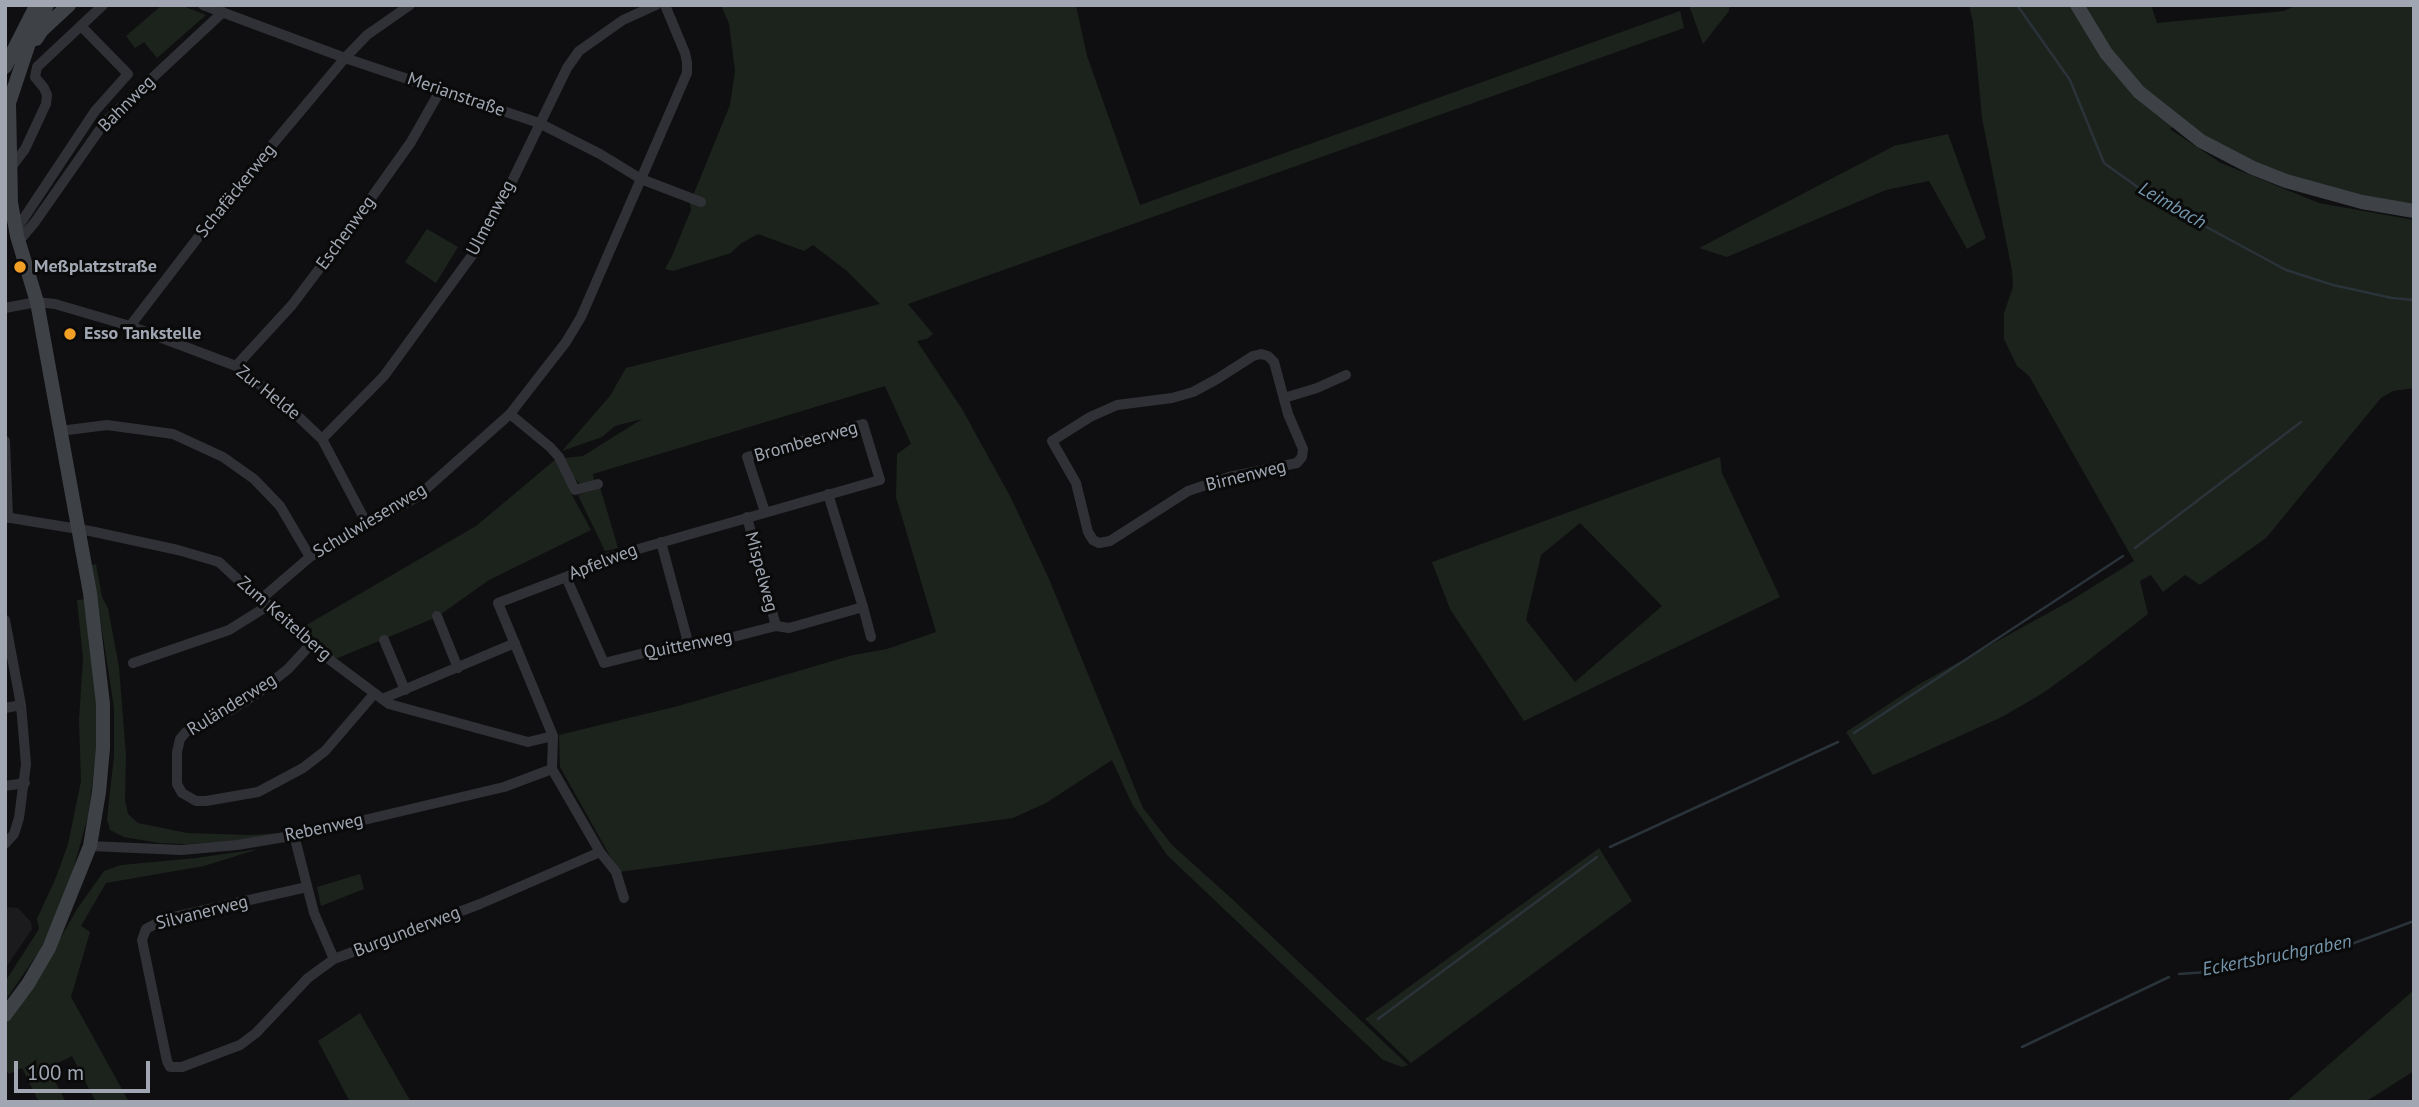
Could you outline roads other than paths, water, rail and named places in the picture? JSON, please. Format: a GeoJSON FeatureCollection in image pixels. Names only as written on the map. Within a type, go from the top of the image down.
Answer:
{"type":"FeatureCollection","features":[{"type":"Feature","properties":{"kind":"main road"},"geometry":{"type":"LineString","coordinates":[[7,61],[36,5]]}},
{"type":"Feature","properties":{"kind":"main road"},"geometry":{"type":"LineString","coordinates":[[5,1015],[28,984],[49,948],[90,846],[100,781],[103,704],[90,593],[37,302],[17,236],[7,171],[9,103],[29,43],[47,5]]}},
{"type":"Feature","properties":{"kind":"main road"},"geometry":{"type":"LineString","coordinates":[[29,43],[69,5]]}},
{"type":"Feature","properties":{"kind":"main road"},"geometry":{"type":"LineString","coordinates":[[2077,5],[2106,53],[2139,92],[2201,141],[2253,168],[2286,181],[2362,202],[2414,211]]}},
{"type":"Feature","properties":{"kind":"main road"},"geometry":{"type":"LineString","coordinates":[[5,208],[10,225],[17,236]]}},
{"type":"Feature","properties":{"kind":"street"},"geometry":{"type":"LineString","coordinates":[[7,171],[24,149],[46,104],[47,95],[35,77],[37,67],[103,5]]}},
{"type":"Feature","properties":{"kind":"street","name":"Merianstraße"},"geometry":{"type":"LineString","coordinates":[[203,5],[345,58],[539,123],[600,154],[641,179],[701,202]]}},
{"type":"Feature","properties":{"kind":"street","name":"Schafäckerweg"},"geometry":{"type":"LineString","coordinates":[[130,326],[236,188],[345,58],[367,35],[410,5]]}},
{"type":"Feature","properties":{"kind":"street","name":"Ulmenweg"},"geometry":{"type":"LineString","coordinates":[[322,439],[384,376],[473,254],[502,202],[567,68],[579,51],[623,20],[656,5]]}},
{"type":"Feature","properties":{"kind":"street","name":"Schulwiesenweg"},"geometry":{"type":"LineString","coordinates":[[133,663],[229,630],[264,602],[310,557],[417,497],[510,414],[566,342],[581,317],[687,73],[685,53],[664,5]]}},
{"type":"Feature","properties":{"kind":"street","name":"Bahnweg"},"geometry":{"type":"LineString","coordinates":[[17,236],[35,222],[105,122],[223,12]]}},
{"type":"Feature","properties":{"kind":"street"},"geometry":{"type":"LineString","coordinates":[[17,236],[95,111],[128,74],[81,26]]}},
{"type":"Feature","properties":{"kind":"street"},"geometry":{"type":"LineString","coordinates":[[24,28],[29,43]]}},
{"type":"Feature","properties":{"kind":"street","name":"Eschenweg"},"geometry":{"type":"LineString","coordinates":[[236,366],[292,305],[347,232],[411,142],[441,89]]}},
{"type":"Feature","properties":{"kind":"street"},"geometry":{"type":"LineString","coordinates":[[5,308],[37,302]]}},
{"type":"Feature","properties":{"kind":"street","name":"Zur Helde"},"geometry":{"type":"LineString","coordinates":[[37,302],[55,304],[130,326],[236,366],[286,405],[322,439],[367,524]]}},
{"type":"Feature","properties":{"kind":"street","name":"Birnenweg"},"geometry":{"type":"LineString","coordinates":[[1261,354],[1274,362],[1284,398],[1303,449],[1302,457],[1297,463],[1229,477],[1188,491],[1110,541],[1099,543],[1093,540],[1088,532],[1076,483],[1052,441],[1090,417],[1117,405],[1172,398],[1193,392],[1253,356],[1261,354]]}},
{"type":"Feature","properties":{"kind":"street"},"geometry":{"type":"LineString","coordinates":[[1284,398],[1317,388],[1346,374]]}},
{"type":"Feature","properties":{"kind":"street"},"geometry":{"type":"LineString","coordinates":[[510,414],[559,457],[575,490],[598,484]]}},
{"type":"Feature","properties":{"kind":"street","name":"Brombeerweg"},"geometry":{"type":"LineString","coordinates":[[765,512],[747,457],[863,424],[880,480]]}},
{"type":"Feature","properties":{"kind":"street"},"geometry":{"type":"LineString","coordinates":[[60,431],[107,425],[173,435],[223,457],[254,479],[280,506],[310,557]]}},
{"type":"Feature","properties":{"kind":"street"},"geometry":{"type":"LineString","coordinates":[[5,441],[7,517]]}},
{"type":"Feature","properties":{"kind":"street","name":"Apfelweg"},"geometry":{"type":"LineString","coordinates":[[552,769],[553,736],[498,603],[607,558],[880,480]]}},
{"type":"Feature","properties":{"kind":"street"},"geometry":{"type":"LineString","coordinates":[[828,494],[871,637]]}},
{"type":"Feature","properties":{"kind":"street","name":"Zum Keitelberg"},"geometry":{"type":"LineString","coordinates":[[7,517],[177,550],[219,562],[310,645],[390,704],[528,742],[553,736]]}},
{"type":"Feature","properties":{"kind":"street","name":"Mispelweg"},"geometry":{"type":"LineString","coordinates":[[747,517],[776,626]]}},
{"type":"Feature","properties":{"kind":"street"},"geometry":{"type":"LineString","coordinates":[[661,542],[688,642]]}},
{"type":"Feature","properties":{"kind":"street","name":"Quittenweg"},"geometry":{"type":"LineString","coordinates":[[566,577],[604,663],[688,642],[690,648],[776,626],[789,628],[863,607]]}},
{"type":"Feature","properties":{"kind":"street"},"geometry":{"type":"LineString","coordinates":[[436,616],[458,668]]}},
{"type":"Feature","properties":{"kind":"street"},"geometry":{"type":"LineString","coordinates":[[5,620],[21,705],[25,746],[25,783],[17,828],[5,844]]}},
{"type":"Feature","properties":{"kind":"street"},"geometry":{"type":"LineString","coordinates":[[384,640],[405,690]]}},
{"type":"Feature","properties":{"kind":"street"},"geometry":{"type":"LineString","coordinates":[[378,696],[405,690],[515,643]]}},
{"type":"Feature","properties":{"kind":"street","name":"Ruländerweg"},"geometry":{"type":"LineString","coordinates":[[310,645],[288,669],[259,692],[231,710],[186,732],[180,739],[177,752],[177,784],[182,793],[196,800],[206,800],[258,792],[303,768],[326,751],[378,696]]}},
{"type":"Feature","properties":{"kind":"street"},"geometry":{"type":"LineString","coordinates":[[5,708],[21,705]]}},
{"type":"Feature","properties":{"kind":"street"},"geometry":{"type":"LineString","coordinates":[[552,769],[600,852],[616,872],[624,898]]}},
{"type":"Feature","properties":{"kind":"street","name":"Rebenweg"},"geometry":{"type":"LineString","coordinates":[[90,846],[181,850],[237,845],[294,835],[504,787],[552,769]]}},
{"type":"Feature","properties":{"kind":"street"},"geometry":{"type":"LineString","coordinates":[[5,786],[25,783]]}},
{"type":"Feature","properties":{"kind":"street","name":"Burgunderweg"},"geometry":{"type":"LineString","coordinates":[[294,835],[314,913],[334,959],[480,904],[600,852]]}},
{"type":"Feature","properties":{"kind":"street","name":"Silvanerweg"},"geometry":{"type":"LineString","coordinates":[[307,887],[165,919],[146,929],[142,940],[170,1067],[181,1067],[240,1045],[256,1034],[308,978],[334,959]]}},
{"type":"Feature","properties":{"kind":"waterway","name":"Leimbach"},"geometry":{"type":"LineString","coordinates":[[2017,5],[2070,80],[2104,163],[2153,198],[2286,270],[2333,285],[2414,300]]}},
{"type":"Feature","properties":{"kind":"waterway"},"geometry":{"type":"LineString","coordinates":[[2135,548],[2301,422]]}},
{"type":"Feature","properties":{"kind":"waterway"},"geometry":{"type":"LineString","coordinates":[[1854,733],[2123,556]]}},
{"type":"Feature","properties":{"kind":"waterway"},"geometry":{"type":"LineString","coordinates":[[1610,847],[1838,742]]}},
{"type":"Feature","properties":{"kind":"waterway"},"geometry":{"type":"LineString","coordinates":[[1378,1019],[1597,857]]}},
{"type":"Feature","properties":{"kind":"waterway","name":"Eckertsbruchgraben"},"geometry":{"type":"LineString","coordinates":[[2179,974],[2207,972],[2346,946],[2414,921]]}},
{"type":"Feature","properties":{"kind":"waterway","name":"Eckertsbruchgraben"},"geometry":{"type":"LineString","coordinates":[[2022,1047],[2169,977]]}},
{"type":"Feature","properties":{"kind":"place","name":"Meßplatzstraße"},"geometry":{"type":"Point","coordinates":[20,267]}},
{"type":"Feature","properties":{"kind":"place","name":"Esso Tankstelle"},"geometry":{"type":"Point","coordinates":[70,334]}}]}
